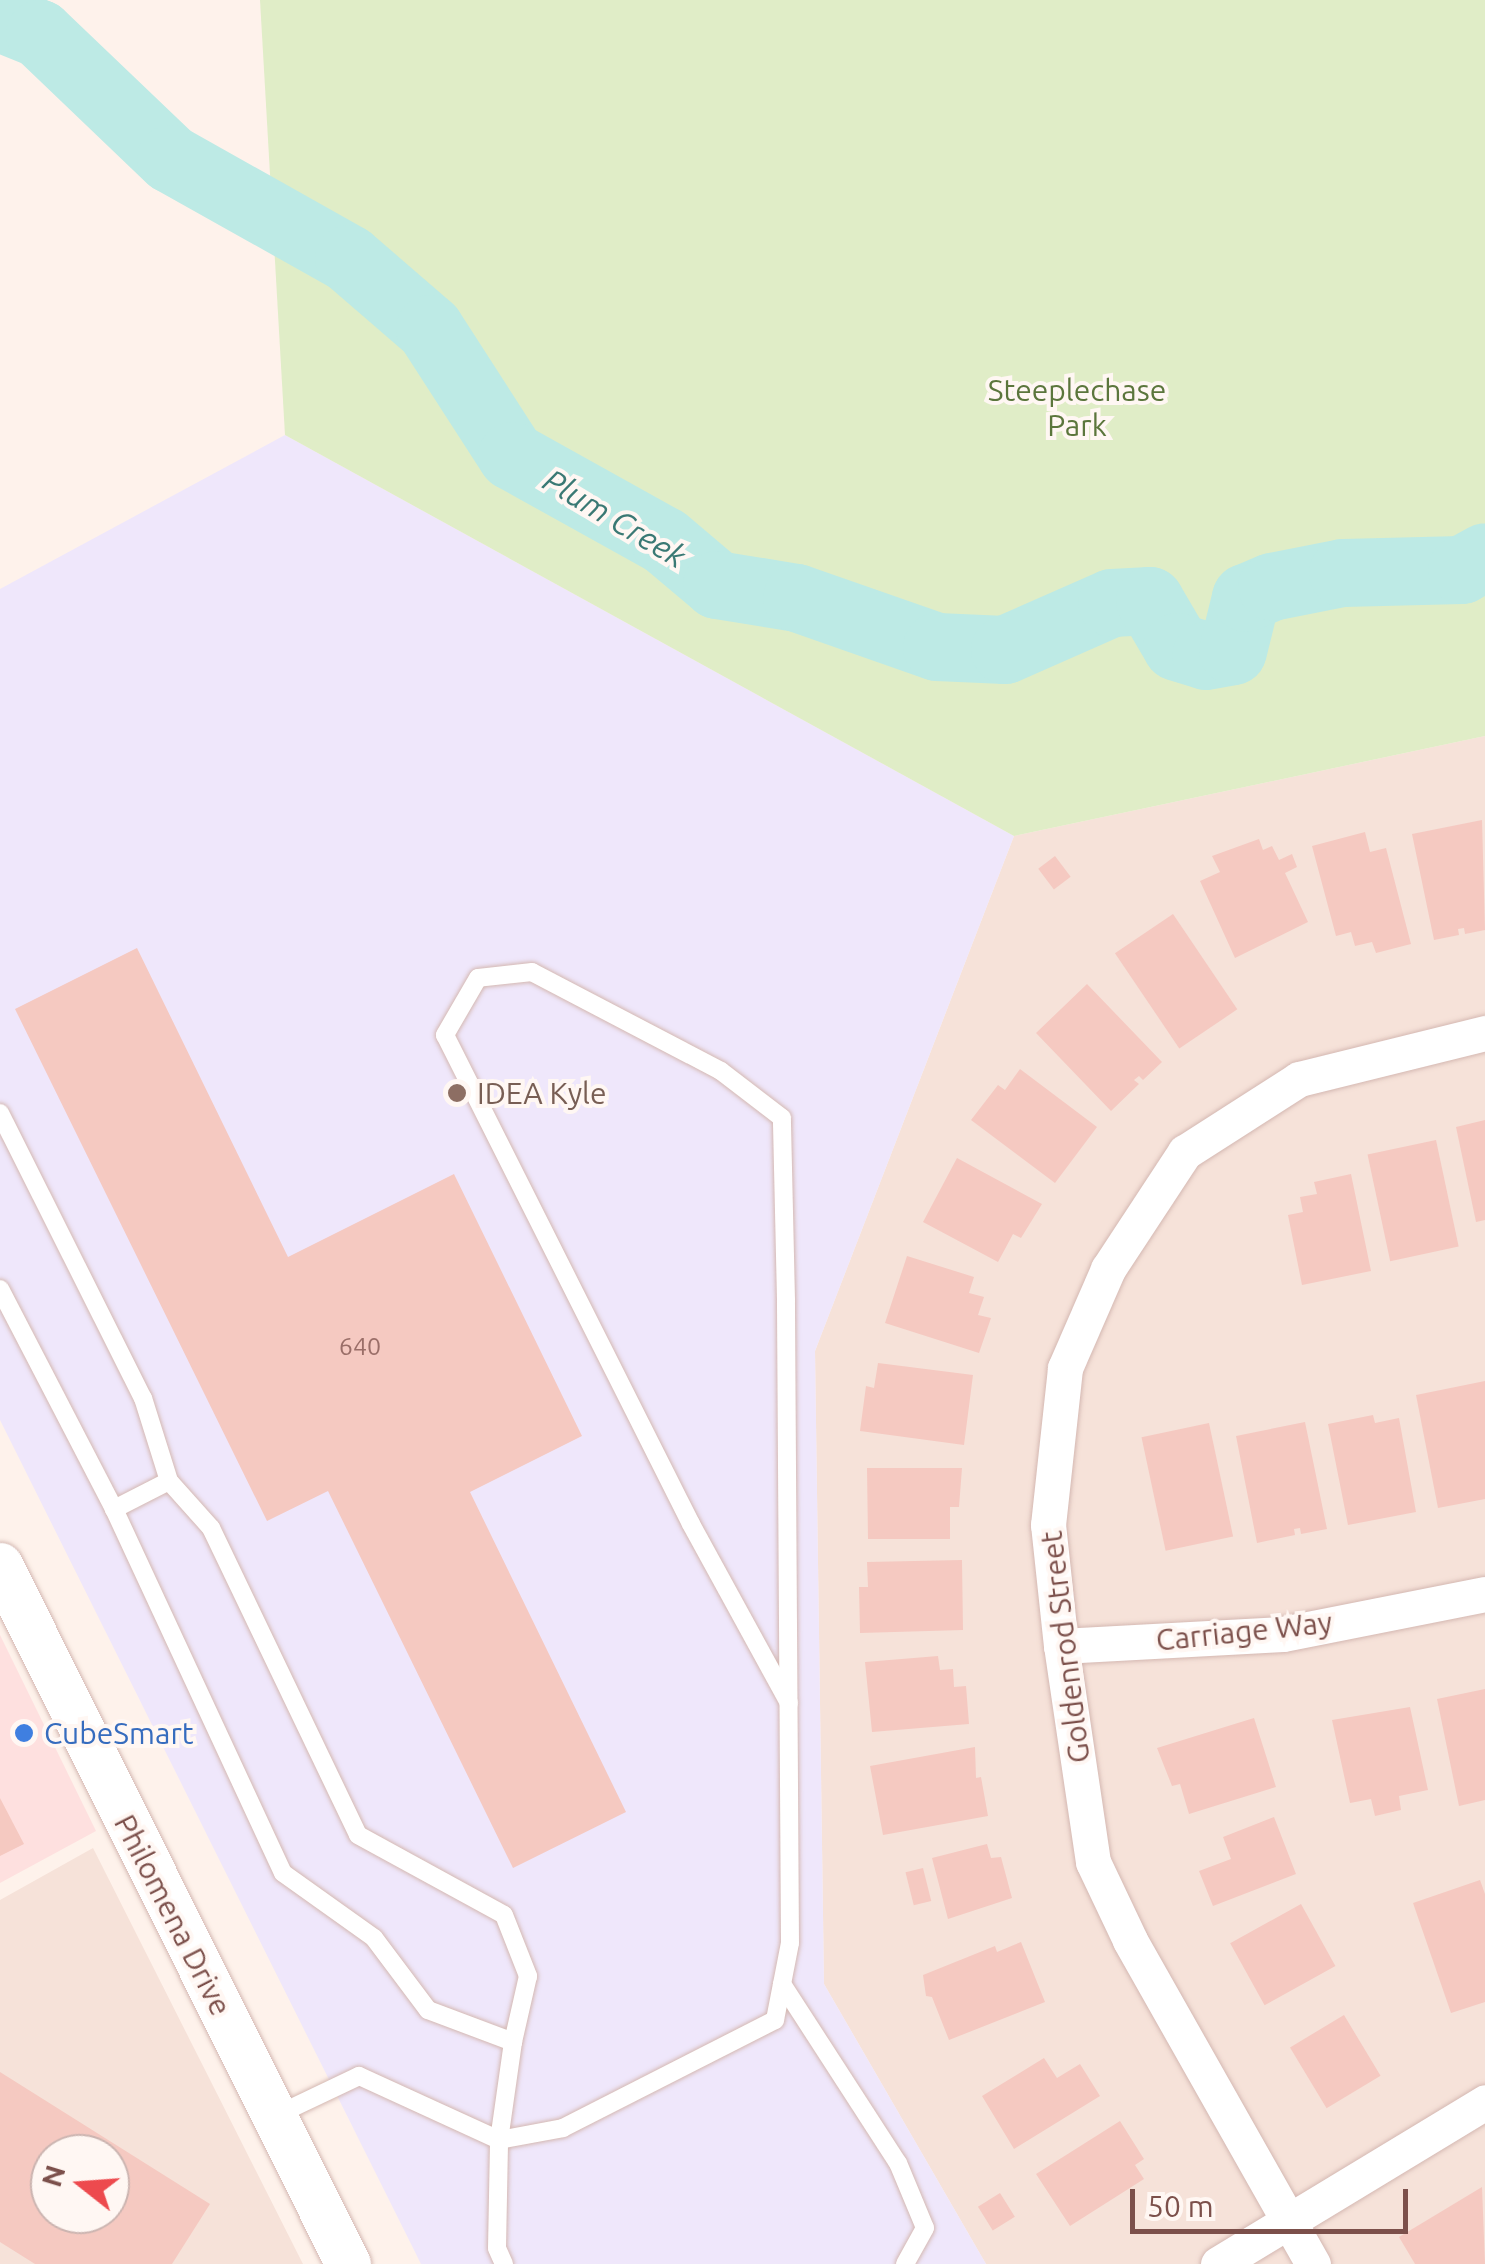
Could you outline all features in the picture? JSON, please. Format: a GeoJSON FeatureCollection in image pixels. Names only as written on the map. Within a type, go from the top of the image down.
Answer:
{"type":"FeatureCollection","features":[{"type":"Feature","properties":{"kind":"street","name":"Goldenrod Street"},"geometry":{"type":"LineString","coordinates":[[1313,2264],[1130,1940],[1093,1862],[1060,1646],[1048,1524],[1065,1368],[1108,1269],[1185,1152],[1298,1079],[1485,1032]]}},
{"type":"Feature","properties":{"kind":"street","name":"Philomena Drive"},"geometry":{"type":"LineString","coordinates":[[0,1566],[348,2264]]}},
{"type":"Feature","properties":{"kind":"street","name":"Carriage Way"},"geometry":{"type":"LineString","coordinates":[[1060,1646],[1283,1634],[1485,1594]]}},
{"type":"Feature","properties":{"kind":"street"},"geometry":{"type":"LineString","coordinates":[[1218,2264],[1485,2102]]}},
{"type":"Feature","properties":{"kind":"lane"},"geometry":{"type":"LineString","coordinates":[[274,2116],[359,2076],[499,2140],[563,2128],[775,2020],[790,1944],[788,1703],[782,1118],[721,1071],[532,972],[478,978],[445,1036],[692,1524],[788,1703]]}},
{"type":"Feature","properties":{"kind":"lane"},"geometry":{"type":"LineString","coordinates":[[0,1113],[143,1398],[169,1480],[210,1528],[358,1835],[504,1914],[528,1976],[513,2042],[499,2140],[497,2248],[504,2264]]}},
{"type":"Feature","properties":{"kind":"lane"},"geometry":{"type":"LineString","coordinates":[[0,1289],[114,1510],[284,1873],[374,1938],[428,2010],[513,2042]]}},
{"type":"Feature","properties":{"kind":"lane"},"geometry":{"type":"LineString","coordinates":[[114,1510],[169,1480]]}},
{"type":"Feature","properties":{"kind":"lane"},"geometry":{"type":"LineString","coordinates":[[782,1984],[898,2163],[925,2228],[905,2264]]}},
{"type":"Feature","properties":{"kind":"shaded area","name":"IDEA Kyle"},"geometry":{"type":"Polygon","coordinates":[[[285,435],[1014,836],[815,1351],[824,1984],[986,2264],[421,2264],[0,1420],[0,589],[285,435]]]}},
{"type":"Feature","properties":{"kind":"shaded area"},"geometry":{"type":"Polygon","coordinates":[[[1485,736],[1485,2264],[986,2264],[824,1984],[815,1351],[1014,836],[1485,736]]]}},
{"type":"Feature","properties":{"kind":"shaded area","name":"CubeSmart"},"geometry":{"type":"Polygon","coordinates":[[[0,1635],[96,1831],[0,1883],[0,1635]]]}},
{"type":"Feature","properties":{"kind":"shaded area"},"geometry":{"type":"Polygon","coordinates":[[[93,1848],[303,2264],[0,2264],[0,1900],[93,1848]]]}},
{"type":"Feature","properties":{"kind":"green space","name":"Steeplechase Park"},"geometry":{"type":"Polygon","coordinates":[[[260,0],[1485,0],[1485,736],[1014,836],[285,435],[260,0]]]}},
{"type":"Feature","properties":{"kind":"building"},"geometry":{"type":"Polygon","coordinates":[[[1482,820],[1485,930],[1465,934],[1464,928],[1458,929],[1459,935],[1434,940],[1412,834],[1482,820]]]}},
{"type":"Feature","properties":{"kind":"building"},"geometry":{"type":"Polygon","coordinates":[[[1365,832],[1370,852],[1386,848],[1411,944],[1376,953],[1372,942],[1355,946],[1351,932],[1336,936],[1312,846],[1365,832]]]}},
{"type":"Feature","properties":{"kind":"building"},"geometry":{"type":"Polygon","coordinates":[[[1259,839],[1263,850],[1272,846],[1279,860],[1292,854],[1297,867],[1285,873],[1308,922],[1235,958],[1200,881],[1220,872],[1212,856],[1259,839]]]}},
{"type":"Feature","properties":{"kind":"building"},"geometry":{"type":"Polygon","coordinates":[[[1055,856],[1071,877],[1054,889],[1038,869],[1055,856]]]}},
{"type":"Feature","properties":{"kind":"building"},"geometry":{"type":"Polygon","coordinates":[[[1173,914],[1237,1009],[1179,1048],[1115,953],[1173,914]]]}},
{"type":"Feature","properties":{"kind":"building"},"geometry":{"type":"Polygon","coordinates":[[[137,948],[288,1257],[454,1174],[582,1436],[470,1492],[626,1812],[513,1868],[328,1491],[267,1521],[15,1009],[137,948]]]}},
{"type":"Feature","properties":{"kind":"building"},"geometry":{"type":"Polygon","coordinates":[[[1087,984],[1162,1062],[1143,1080],[1139,1076],[1134,1080],[1139,1084],[1111,1111],[1036,1033],[1087,984]]]}},
{"type":"Feature","properties":{"kind":"building"},"geometry":{"type":"Polygon","coordinates":[[[1020,1069],[1097,1127],[1055,1183],[971,1120],[998,1085],[1005,1090],[1020,1069]]]}},
{"type":"Feature","properties":{"kind":"building"},"geometry":{"type":"Polygon","coordinates":[[[1485,1120],[1485,1220],[1476,1222],[1456,1127],[1485,1120]]]}},
{"type":"Feature","properties":{"kind":"building"},"geometry":{"type":"Polygon","coordinates":[[[1436,1140],[1459,1247],[1390,1261],[1368,1155],[1436,1140]]]}},
{"type":"Feature","properties":{"kind":"building"},"geometry":{"type":"Polygon","coordinates":[[[957,1158],[1042,1204],[1021,1238],[1013,1234],[998,1262],[923,1222],[957,1158]]]}},
{"type":"Feature","properties":{"kind":"building"},"geometry":{"type":"Polygon","coordinates":[[[1351,1174],[1371,1271],[1302,1285],[1288,1215],[1303,1212],[1300,1197],[1317,1194],[1314,1182],[1351,1174]]]}},
{"type":"Feature","properties":{"kind":"building"},"geometry":{"type":"Polygon","coordinates":[[[907,1256],[974,1277],[969,1293],[984,1297],[978,1315],[991,1318],[979,1353],[885,1323],[907,1256]]]}},
{"type":"Feature","properties":{"kind":"building"},"geometry":{"type":"Polygon","coordinates":[[[878,1363],[973,1375],[964,1445],[860,1431],[866,1386],[874,1388],[878,1363]]]}},
{"type":"Feature","properties":{"kind":"building"},"geometry":{"type":"Polygon","coordinates":[[[1485,1381],[1485,1499],[1438,1508],[1416,1395],[1485,1381]]]}},
{"type":"Feature","properties":{"kind":"building"},"geometry":{"type":"Polygon","coordinates":[[[1373,1415],[1375,1423],[1399,1418],[1416,1512],[1348,1525],[1328,1424],[1373,1415]]]}},
{"type":"Feature","properties":{"kind":"building"},"geometry":{"type":"Polygon","coordinates":[[[1305,1422],[1327,1529],[1301,1534],[1300,1528],[1294,1529],[1295,1535],[1257,1543],[1236,1436],[1305,1422]]]}},
{"type":"Feature","properties":{"kind":"building"},"geometry":{"type":"Polygon","coordinates":[[[1209,1423],[1233,1536],[1166,1551],[1142,1437],[1209,1423]]]}},
{"type":"Feature","properties":{"kind":"building"},"geometry":{"type":"Polygon","coordinates":[[[867,1468],[962,1468],[959,1507],[950,1507],[950,1539],[868,1539],[867,1468]]]}},
{"type":"Feature","properties":{"kind":"building"},"geometry":{"type":"Polygon","coordinates":[[[962,1560],[963,1630],[860,1633],[859,1587],[868,1587],[867,1562],[962,1560]]]}},
{"type":"Feature","properties":{"kind":"building"},"geometry":{"type":"Polygon","coordinates":[[[938,1656],[940,1670],[953,1669],[954,1687],[966,1686],[969,1724],[872,1732],[865,1662],[938,1656]]]}},
{"type":"Feature","properties":{"kind":"building"},"geometry":{"type":"Polygon","coordinates":[[[1485,1689],[1485,1800],[1459,1806],[1437,1699],[1485,1689]]]}},
{"type":"Feature","properties":{"kind":"building"},"geometry":{"type":"Polygon","coordinates":[[[1410,1707],[1428,1790],[1399,1796],[1401,1810],[1375,1816],[1371,1799],[1350,1803],[1332,1720],[1410,1707]]]}},
{"type":"Feature","properties":{"kind":"building"},"geometry":{"type":"Polygon","coordinates":[[[1254,1718],[1276,1787],[1189,1814],[1180,1784],[1172,1786],[1157,1748],[1254,1718]]]}},
{"type":"Feature","properties":{"kind":"building"},"geometry":{"type":"Polygon","coordinates":[[[975,1747],[976,1778],[981,1777],[988,1816],[883,1835],[870,1766],[975,1747]]]}},
{"type":"Feature","properties":{"kind":"building"},"geometry":{"type":"Polygon","coordinates":[[[0,1798],[24,1844],[0,1856],[0,1798]]]}},
{"type":"Feature","properties":{"kind":"building"},"geometry":{"type":"Polygon","coordinates":[[[1274,1817],[1296,1874],[1213,1906],[1199,1871],[1231,1859],[1223,1837],[1274,1817]]]}},
{"type":"Feature","properties":{"kind":"building"},"geometry":{"type":"Polygon","coordinates":[[[987,1844],[991,1858],[1001,1857],[1012,1898],[948,1919],[932,1858],[987,1844]]]}},
{"type":"Feature","properties":{"kind":"building"},"geometry":{"type":"Polygon","coordinates":[[[923,1868],[931,1901],[914,1905],[906,1872],[923,1868]]]}},
{"type":"Feature","properties":{"kind":"building"},"geometry":{"type":"Polygon","coordinates":[[[1480,1880],[1485,1894],[1485,2002],[1451,2013],[1413,1903],[1480,1880]]]}},
{"type":"Feature","properties":{"kind":"building"},"geometry":{"type":"Polygon","coordinates":[[[1301,1904],[1335,1966],[1265,2005],[1230,1943],[1301,1904]]]}},
{"type":"Feature","properties":{"kind":"building"},"geometry":{"type":"Polygon","coordinates":[[[1021,1942],[1045,2002],[949,2040],[932,1997],[926,1996],[923,1975],[995,1946],[997,1952],[1021,1942]]]}},
{"type":"Feature","properties":{"kind":"building"},"geometry":{"type":"Polygon","coordinates":[[[1344,2015],[1381,2076],[1327,2108],[1290,2047],[1344,2015]]]}},
{"type":"Feature","properties":{"kind":"building"},"geometry":{"type":"Polygon","coordinates":[[[1044,2058],[1057,2078],[1080,2064],[1100,2096],[1014,2149],[982,2096],[1044,2058]]]}},
{"type":"Feature","properties":{"kind":"building"},"geometry":{"type":"Polygon","coordinates":[[[0,2072],[99,2134],[30,2134],[30,2234],[130,2234],[130,2154],[210,2204],[172,2264],[35,2264],[0,2242],[0,2072]]]}},
{"type":"Feature","properties":{"kind":"building"},"geometry":{"type":"Polygon","coordinates":[[[1120,2121],[1144,2159],[1135,2165],[1144,2179],[1070,2226],[1036,2174],[1120,2121]]]}},
{"type":"Feature","properties":{"kind":"building"},"geometry":{"type":"Polygon","coordinates":[[[1482,2187],[1485,2264],[1415,2264],[1399,2237],[1482,2187]]]}},
{"type":"Feature","properties":{"kind":"building"},"geometry":{"type":"Polygon","coordinates":[[[1000,2193],[1015,2217],[993,2231],[978,2207],[1000,2193]]]}},
{"type":"Feature","properties":{"kind":"waterway","name":"Plum Creek"},"geometry":{"type":"LineString","coordinates":[[0,18],[40,34],[171,159],[349,259],[430,329],[512,456],[665,541],[717,585],[797,598],[937,647],[1005,650],[1112,603],[1150,601],[1177,647],[1206,656],[1233,651],[1246,598],[1272,587],[1343,573],[1462,570],[1485,557]]}},
{"type":"Feature","properties":{"kind":"place","name":"IDEA Kyle"},"geometry":{"type":"Point","coordinates":[457,1093]}},
{"type":"Feature","properties":{"kind":"place","name":"CubeSmart"},"geometry":{"type":"Point","coordinates":[24,1733]}}]}
